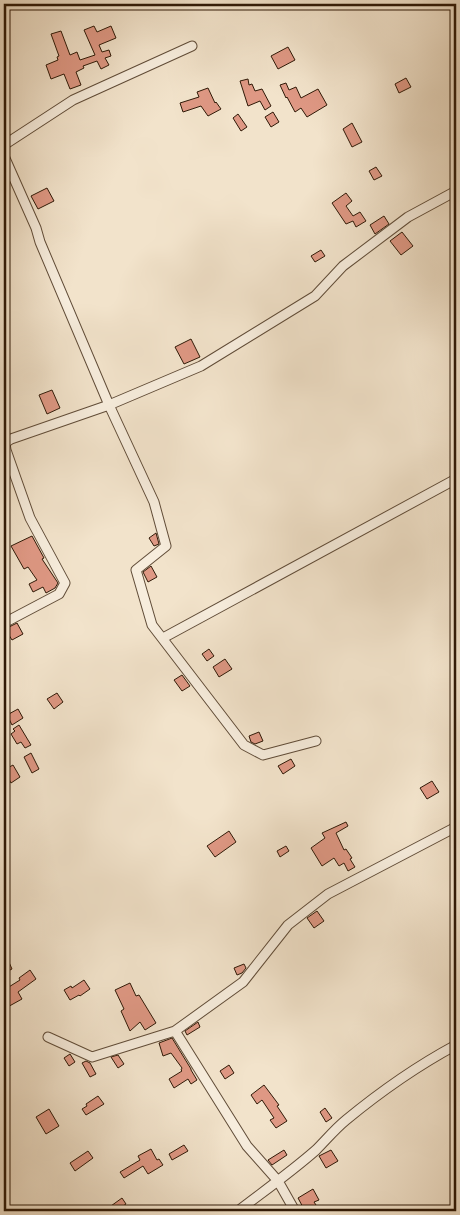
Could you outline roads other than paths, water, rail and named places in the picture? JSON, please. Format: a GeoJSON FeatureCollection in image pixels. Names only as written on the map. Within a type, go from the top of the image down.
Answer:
{"type":"FeatureCollection","features":[{"type":"Feature","properties":{"kind":"street"},"geometry":{"type":"LineString","coordinates":[[4,145],[73,100],[192,46]]}},
{"type":"Feature","properties":{"kind":"street"},"geometry":{"type":"LineString","coordinates":[[4,156],[36,228],[40,242],[109,405],[154,502],[166,546],[136,570],[152,625],[244,745],[263,756],[316,741]]}},
{"type":"Feature","properties":{"kind":"street"},"geometry":{"type":"LineString","coordinates":[[4,623],[59,594],[64,583],[30,518],[5,443],[11,439],[109,405],[202,366],[315,296],[343,266],[401,222],[456,191]]}},
{"type":"Feature","properties":{"kind":"street"},"geometry":{"type":"LineString","coordinates":[[163,638],[456,479]]}},
{"type":"Feature","properties":{"kind":"street"},"geometry":{"type":"LineString","coordinates":[[48,1037],[92,1057],[174,1031],[243,982],[288,925],[328,894],[456,827]]}},
{"type":"Feature","properties":{"kind":"street"},"geometry":{"type":"LineString","coordinates":[[174,1031],[247,1146],[278,1181],[295,1211]]}},
{"type":"Feature","properties":{"kind":"street"},"geometry":{"type":"LineString","coordinates":[[238,1211],[278,1181],[368,1102],[396,1082],[456,1045]]}}]}
